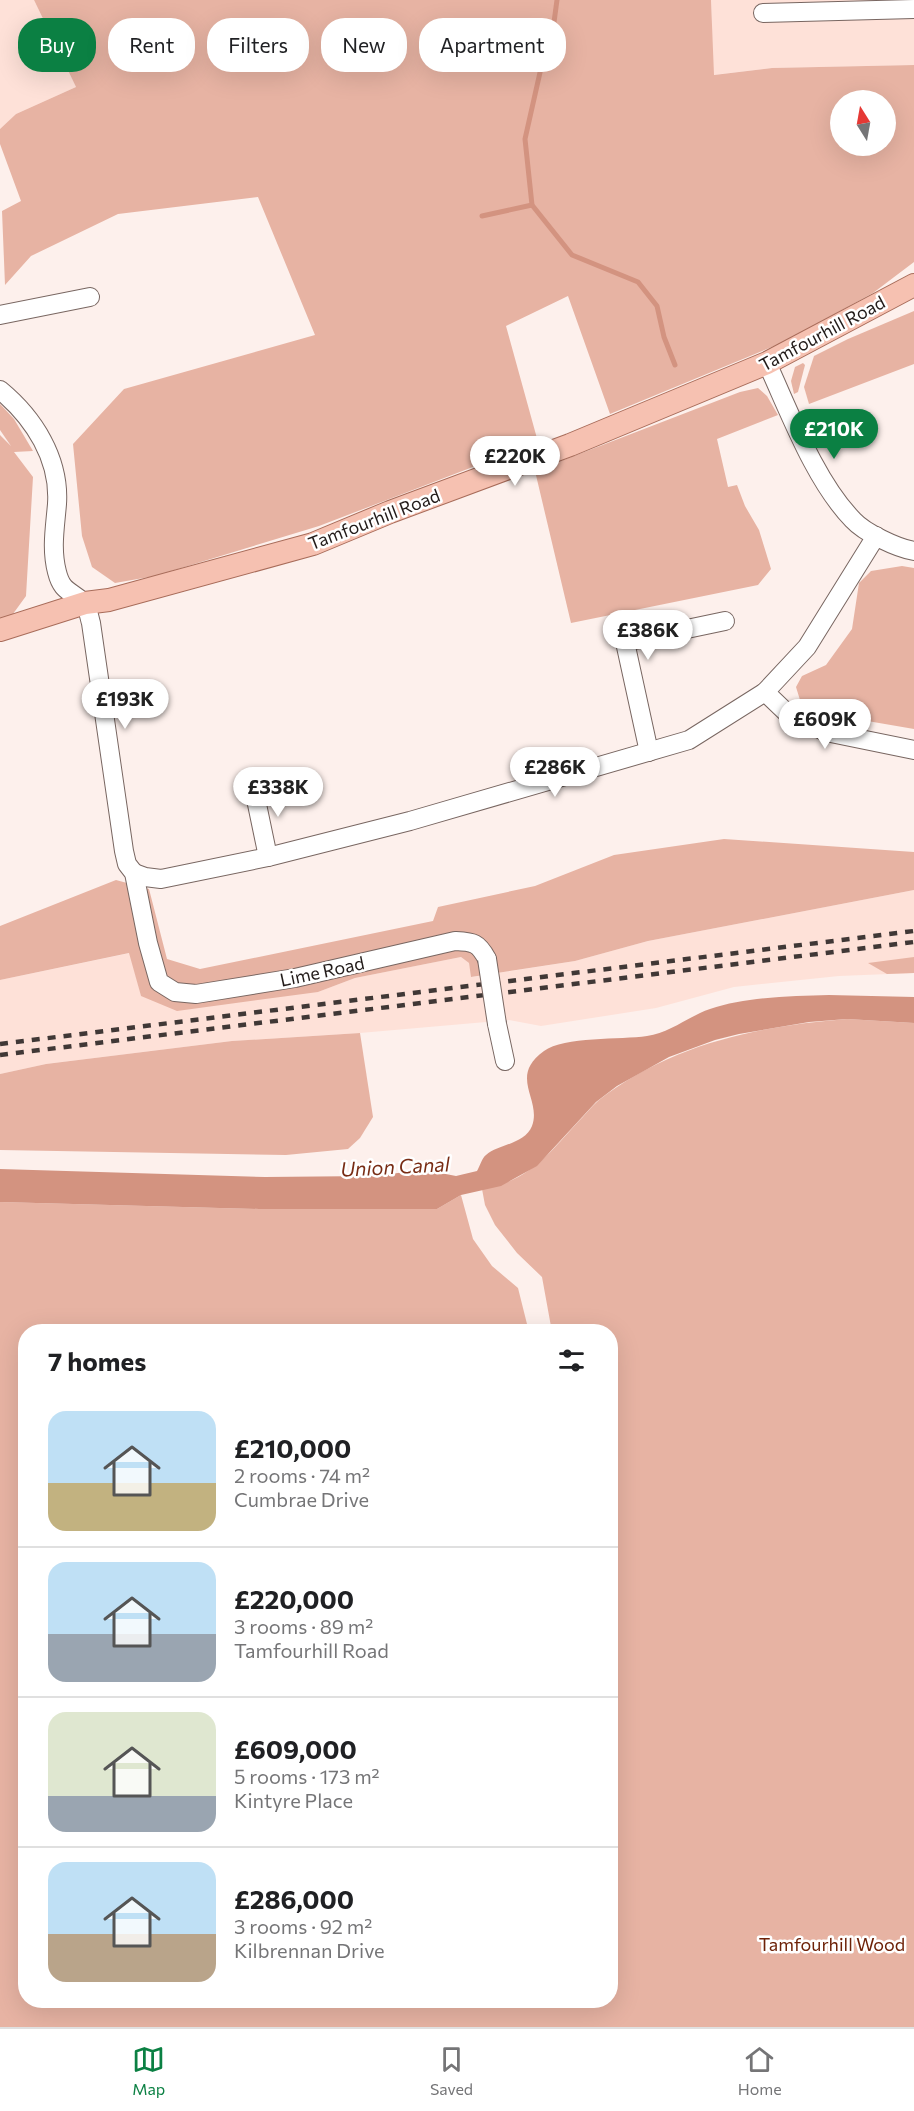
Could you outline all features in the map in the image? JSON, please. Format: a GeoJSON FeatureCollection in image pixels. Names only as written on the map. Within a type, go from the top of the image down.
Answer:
{"type":"FeatureCollection","features":[{"type":"Feature","properties":{"kind":"main road","name":"Tamfourhill Road"},"geometry":{"type":"LineString","coordinates":[[0,630],[85,603],[109,600],[313,543],[570,445],[767,363],[914,285]]}},
{"type":"Feature","properties":{"kind":"street"},"geometry":{"type":"LineString","coordinates":[[763,13],[914,9]]}},
{"type":"Feature","properties":{"kind":"street"},"geometry":{"type":"LineString","coordinates":[[0,315],[90,297]]}},
{"type":"Feature","properties":{"kind":"street"},"geometry":{"type":"LineString","coordinates":[[767,363],[808,452],[835,498],[854,522],[876,536],[906,550],[914,551]]}},
{"type":"Feature","properties":{"kind":"street"},"geometry":{"type":"LineString","coordinates":[[0,390],[17,404],[36,429],[50,455],[57,481],[53,551],[57,574],[63,588],[85,603],[91,623],[124,851],[127,864],[134,873],[146,878],[161,879],[267,857],[410,821],[689,740],[765,692],[807,647],[876,536]]}},
{"type":"Feature","properties":{"kind":"street"},"geometry":{"type":"LineString","coordinates":[[649,752],[625,642],[725,621]]}},
{"type":"Feature","properties":{"kind":"street"},"geometry":{"type":"LineString","coordinates":[[765,692],[788,714],[826,732],[914,750]]}},
{"type":"Feature","properties":{"kind":"street"},"geometry":{"type":"LineString","coordinates":[[253,785],[267,857]]}},
{"type":"Feature","properties":{"kind":"street","name":"Lime Road"},"geometry":{"type":"LineString","coordinates":[[134,873],[148,943],[159,982],[175,992],[196,994],[295,978],[455,941],[472,942],[481,947],[487,959],[505,1061]]}},
{"type":"Feature","properties":{"kind":"shaded area"},"geometry":{"type":"Polygon","coordinates":[[[0,0],[34,0],[43,18],[18,18],[18,72],[69,72],[76,87],[16,114],[0,129],[0,0]]]}},
{"type":"Feature","properties":{"kind":"shaded area"},"geometry":{"type":"Polygon","coordinates":[[[711,0],[914,0],[914,65],[772,68],[713,75],[711,0]]]}},
{"type":"Feature","properties":{"kind":"shaded area"},"geometry":{"type":"Polygon","coordinates":[[[914,890],[914,973],[839,976],[734,987],[656,1008],[541,1026],[509,1020],[232,1041],[46,1064],[0,1074],[0,980],[130,953],[141,996],[318,992],[355,978],[461,957],[469,963],[472,977],[575,961],[648,941],[914,890]]]}},
{"type":"Feature","properties":{"kind":"shaded area"},"geometry":{"type":"Polygon","coordinates":[[[829,995],[914,997],[914,1023],[847,1019],[809,1022],[715,1040],[669,1057],[617,1086],[596,1102],[537,1166],[501,1186],[461,1195],[437,1209],[259,1209],[0,1202],[0,1169],[265,1177],[371,1176],[425,1170],[456,1176],[477,1171],[482,1160],[491,1151],[524,1137],[529,1132],[534,1116],[528,1088],[528,1070],[544,1051],[553,1046],[579,1041],[647,1036],[672,1028],[710,1009],[739,1002],[829,995]]]}},
{"type":"Feature","properties":{"kind":"green space"},"geometry":{"type":"Polygon","coordinates":[[[34,0],[711,0],[714,75],[772,68],[914,65],[914,262],[873,293],[784,342],[610,414],[568,296],[506,326],[538,442],[319,526],[155,576],[115,583],[92,567],[82,536],[73,444],[124,389],[315,335],[258,197],[118,214],[31,256],[5,285],[2,211],[21,201],[0,144],[0,129],[16,114],[76,87],[69,72],[96,72],[96,18],[43,18],[34,0]]]}},
{"type":"Feature","properties":{"kind":"green space"},"geometry":{"type":"Polygon","coordinates":[[[914,311],[914,364],[809,404],[804,387],[814,356],[914,311]]]}},
{"type":"Feature","properties":{"kind":"green space"},"geometry":{"type":"Polygon","coordinates":[[[803,363],[805,365],[798,392],[794,394],[791,381],[795,367],[803,363]]]}},
{"type":"Feature","properties":{"kind":"green space"},"geometry":{"type":"Polygon","coordinates":[[[758,388],[767,396],[778,415],[717,439],[728,487],[737,485],[745,506],[759,530],[771,569],[758,585],[571,623],[535,471],[740,392],[758,388]]]}},
{"type":"Feature","properties":{"kind":"green space"},"geometry":{"type":"Polygon","coordinates":[[[0,404],[14,419],[33,451],[14,452],[33,477],[26,596],[10,618],[0,620],[0,435],[11,446],[0,430],[0,404]]]}},
{"type":"Feature","properties":{"kind":"green space"},"geometry":{"type":"Polygon","coordinates":[[[902,566],[914,568],[914,729],[821,713],[800,700],[796,687],[802,676],[826,665],[852,629],[859,583],[871,571],[902,566]]]}},
{"type":"Feature","properties":{"kind":"green space"},"geometry":{"type":"Polygon","coordinates":[[[724,839],[914,852],[914,890],[648,941],[575,961],[471,977],[469,963],[461,957],[355,978],[318,992],[177,1011],[141,996],[129,953],[0,980],[0,926],[116,880],[149,889],[167,959],[200,969],[433,921],[438,907],[535,886],[614,855],[724,839]]]}},
{"type":"Feature","properties":{"kind":"green space"},"geometry":{"type":"Polygon","coordinates":[[[914,957],[914,973],[887,974],[868,963],[914,957]]]}},
{"type":"Feature","properties":{"kind":"green space","name":"Tamfourhill Wood"},"geometry":{"type":"Polygon","coordinates":[[[847,1019],[914,1023],[914,2027],[0,2027],[0,1202],[259,1209],[437,1209],[461,1195],[473,1239],[492,1266],[518,1288],[527,1324],[18,1324],[18,2008],[618,2008],[618,1324],[551,1324],[542,1277],[517,1253],[495,1225],[485,1205],[482,1189],[512,1180],[524,1173],[546,1156],[599,1100],[656,1065],[717,1041],[748,1033],[847,1019]]]}},
{"type":"Feature","properties":{"kind":"green space"},"geometry":{"type":"Polygon","coordinates":[[[360,1033],[373,1117],[360,1138],[348,1149],[286,1155],[0,1150],[0,1074],[46,1064],[232,1041],[360,1033]]]}},
{"type":"Feature","properties":{"kind":"waterway"},"geometry":{"type":"LineString","coordinates":[[557,0],[552,37],[541,68],[525,139],[532,205],[572,255],[638,282],[657,306],[664,337],[675,365]]}},
{"type":"Feature","properties":{"kind":"waterway"},"geometry":{"type":"LineString","coordinates":[[482,216],[532,205]]}},
{"type":"Feature","properties":{"kind":"railway"},"geometry":{"type":"LineString","coordinates":[[0,1044],[914,931]]}},
{"type":"Feature","properties":{"kind":"railway"},"geometry":{"type":"LineString","coordinates":[[0,1055],[914,942]]}},
{"type":"Feature","properties":{"kind":"water label","name":"Union Canal"},"geometry":{"type":"Point","coordinates":[395,1166]}}]}
